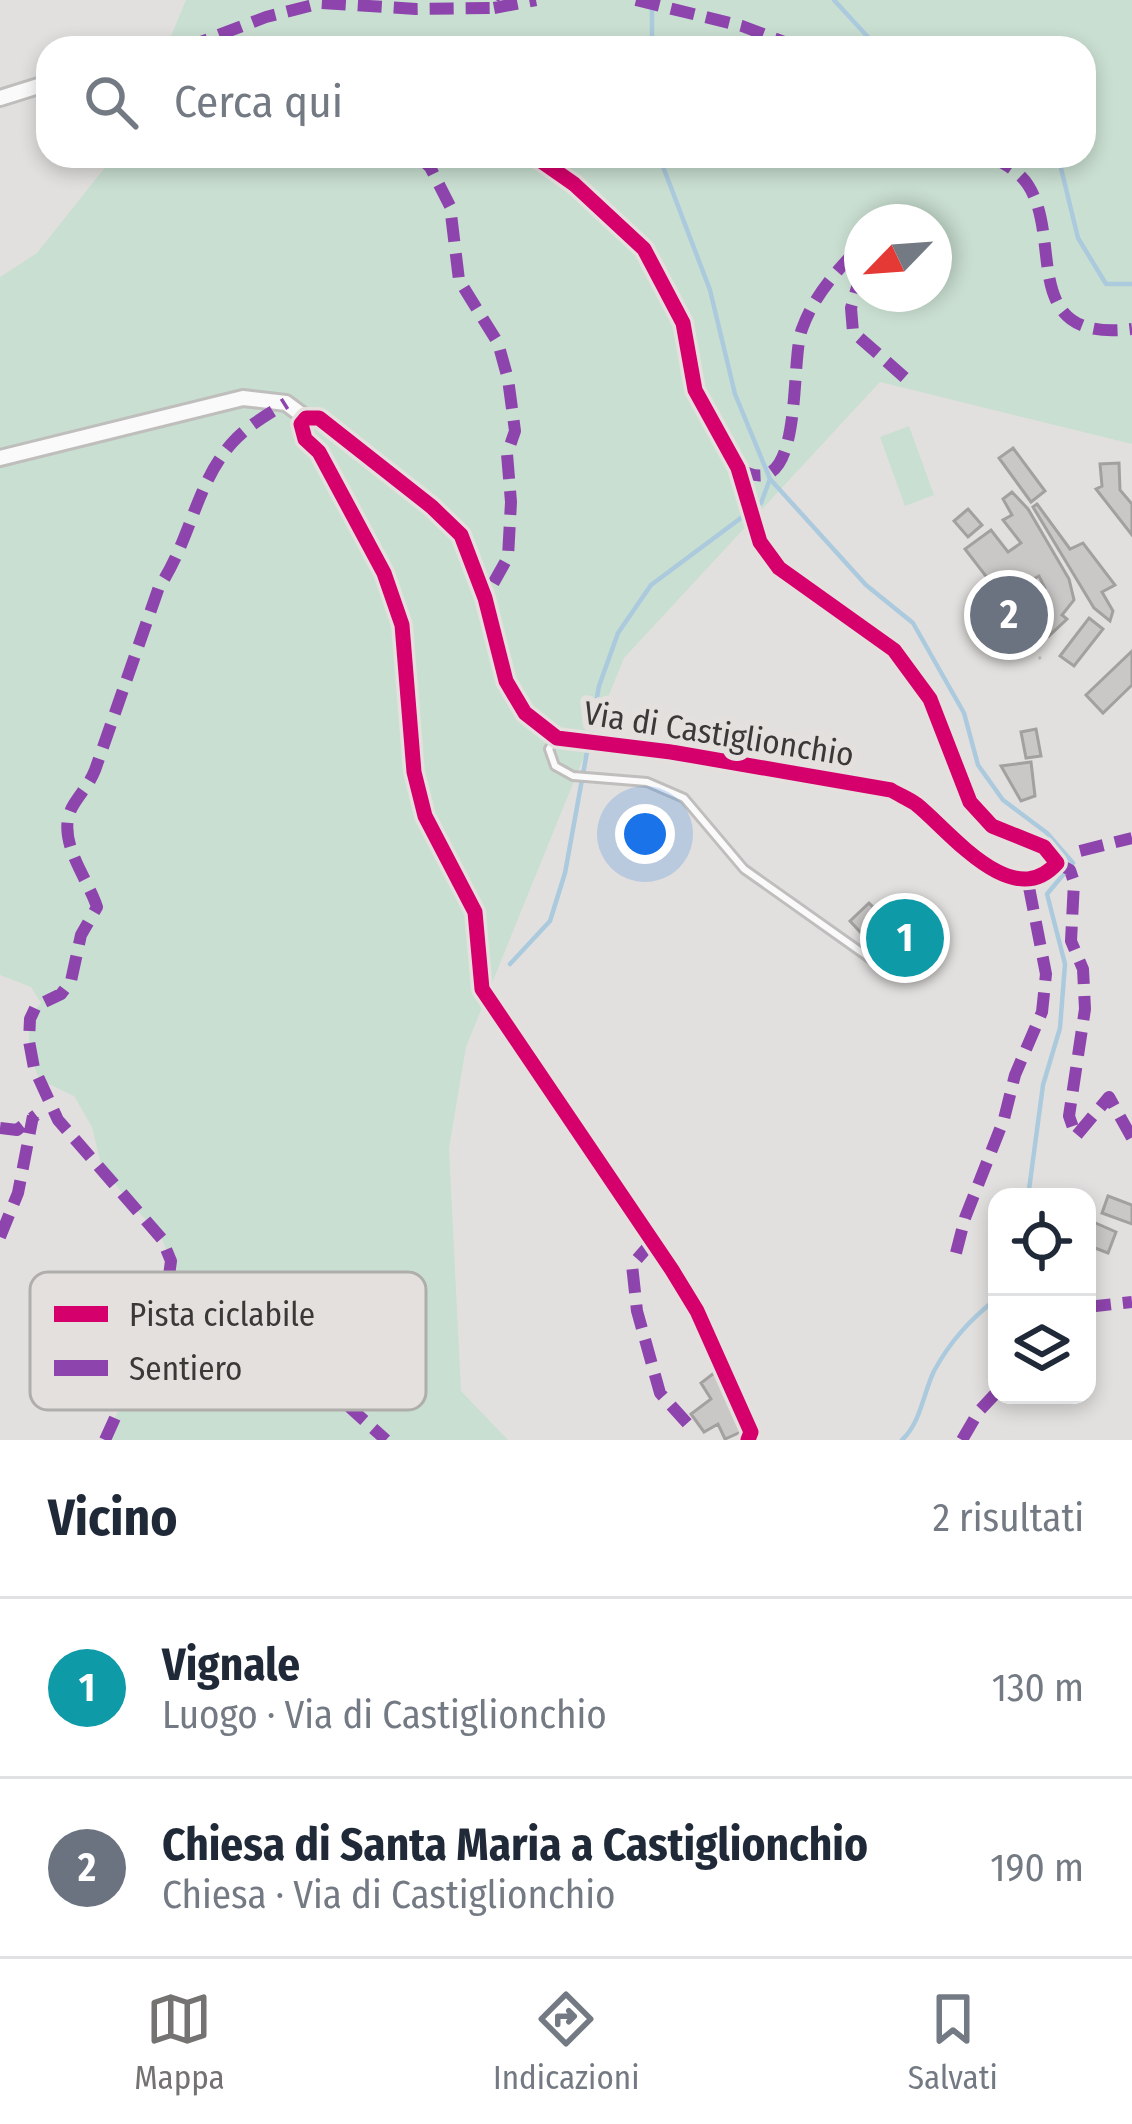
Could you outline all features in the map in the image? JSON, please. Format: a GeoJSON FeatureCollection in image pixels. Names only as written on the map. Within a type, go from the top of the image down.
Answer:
{"type":"FeatureCollection","features":[{"type":"Feature","properties":{"kind":"street"},"geometry":{"type":"LineString","coordinates":[[0,98],[36,87]]}},
{"type":"Feature","properties":{"kind":"street","name":"Via di Castiglionchio"},"geometry":{"type":"LineString","coordinates":[[0,458],[243,398],[286,403],[306,418],[319,418],[461,535],[485,598],[506,681],[525,713],[556,738],[671,752],[891,790],[915,803],[973,858],[999,873],[1048,873],[1057,862],[1044,847],[992,826],[970,802],[929,699],[893,650],[779,568],[769,555],[760,542],[738,468],[695,390],[683,323],[673,297],[644,248],[551,168]]}},
{"type":"Feature","properties":{"kind":"street"},"geometry":{"type":"LineString","coordinates":[[306,418],[301,424],[304,439],[319,452],[384,573],[402,626],[414,772],[425,816],[475,912],[482,989],[697,1311],[751,1432],[748,1440]]}},
{"type":"Feature","properties":{"kind":"lane"},"geometry":{"type":"LineString","coordinates":[[556,738],[549,749],[555,766],[573,776],[646,782],[684,798],[744,869],[871,959]]}},
{"type":"Feature","properties":{"kind":"path"},"geometry":{"type":"LineString","coordinates":[[1025,637],[1042,661]]}},
{"type":"Feature","properties":{"kind":"green space"},"geometry":{"type":"Polygon","coordinates":[[[186,0],[1132,0],[1132,444],[880,382],[624,658],[466,1047],[449,1148],[461,1391],[508,1440],[105,1440],[119,1410],[426,1410],[426,1272],[167,1272],[171,1261],[162,1239],[102,1169],[92,1127],[74,1096],[40,1080],[29,1040],[31,1020],[41,1003],[31,987],[0,975],[0,277],[37,253],[104,168],[1096,168],[1096,36],[171,36],[186,0]]]}},
{"type":"Feature","properties":{"kind":"green space"},"geometry":{"type":"Polygon","coordinates":[[[909,426],[934,495],[905,506],[880,437],[909,426]]]}},
{"type":"Feature","properties":{"kind":"building"},"geometry":{"type":"Polygon","coordinates":[[[1013,448],[1045,491],[1031,502],[999,458],[1013,448]]]}},
{"type":"Feature","properties":{"kind":"building"},"geometry":{"type":"Polygon","coordinates":[[[1119,463],[1120,490],[1132,504],[1132,535],[1096,489],[1102,486],[1100,464],[1119,463]]]}},
{"type":"Feature","properties":{"kind":"building"},"geometry":{"type":"Polygon","coordinates":[[[1012,492],[1028,509],[1069,579],[1074,600],[1062,615],[1067,619],[1049,636],[1027,603],[1045,588],[1039,576],[1002,597],[965,549],[991,530],[1008,552],[1021,543],[1003,520],[1012,515],[1003,499],[1012,492]]]}},
{"type":"Feature","properties":{"kind":"building"},"geometry":{"type":"Polygon","coordinates":[[[1037,504],[1070,549],[1083,543],[1115,585],[1102,592],[1113,611],[1110,621],[1094,608],[1033,507],[1037,504]]]}},
{"type":"Feature","properties":{"kind":"building"},"geometry":{"type":"Polygon","coordinates":[[[968,509],[982,525],[968,537],[954,521],[968,509]]]}},
{"type":"Feature","properties":{"kind":"building"},"geometry":{"type":"Polygon","coordinates":[[[998,592],[1006,595],[1033,631],[1018,642],[986,600],[998,592]]]}},
{"type":"Feature","properties":{"kind":"building"},"geometry":{"type":"Polygon","coordinates":[[[1089,618],[1103,629],[1074,666],[1060,656],[1089,618]]]}},
{"type":"Feature","properties":{"kind":"building"},"geometry":{"type":"Polygon","coordinates":[[[1132,651],[1132,685],[1103,713],[1086,695],[1132,651]]]}},
{"type":"Feature","properties":{"kind":"building"},"geometry":{"type":"Polygon","coordinates":[[[1036,729],[1041,756],[1026,758],[1021,732],[1036,729]]]}},
{"type":"Feature","properties":{"kind":"building"},"geometry":{"type":"Polygon","coordinates":[[[1031,762],[1035,796],[1021,801],[1001,766],[1031,762]]]}},
{"type":"Feature","properties":{"kind":"building"},"geometry":{"type":"Polygon","coordinates":[[[869,903],[881,915],[861,933],[850,921],[869,903]]]}},
{"type":"Feature","properties":{"kind":"building"},"geometry":{"type":"Polygon","coordinates":[[[915,916],[929,945],[890,963],[887,955],[891,953],[881,931],[915,916]]]}},
{"type":"Feature","properties":{"kind":"building"},"geometry":{"type":"Polygon","coordinates":[[[1108,1196],[1132,1205],[1132,1224],[1102,1213],[1108,1196]]]}},
{"type":"Feature","properties":{"kind":"building"},"geometry":{"type":"Polygon","coordinates":[[[1096,1223],[1116,1232],[1108,1253],[1096,1248],[1096,1223]]]}},
{"type":"Feature","properties":{"kind":"building"},"geometry":{"type":"Polygon","coordinates":[[[714,1373],[738,1412],[743,1431],[725,1439],[718,1424],[704,1432],[691,1414],[711,1399],[701,1383],[714,1373]]]}},
{"type":"Feature","properties":{"kind":"waterway"},"geometry":{"type":"LineString","coordinates":[[652,0],[652,36]]}},
{"type":"Feature","properties":{"kind":"waterway"},"geometry":{"type":"LineString","coordinates":[[834,0],[867,36]]}},
{"type":"Feature","properties":{"kind":"waterway"},"geometry":{"type":"LineString","coordinates":[[664,168],[710,290],[735,394],[770,479],[866,585],[913,623],[964,713],[978,765],[1003,800],[1047,833],[1073,863],[1047,894],[1065,964],[1060,1028],[1043,1085],[1029,1188]]}},
{"type":"Feature","properties":{"kind":"waterway"},"geometry":{"type":"LineString","coordinates":[[1061,168],[1078,238],[1106,284],[1132,284]]}},
{"type":"Feature","properties":{"kind":"waterway"},"geometry":{"type":"LineString","coordinates":[[510,964],[550,921],[565,873],[599,686],[618,633],[651,585],[761,503],[770,479]]}},
{"type":"Feature","properties":{"kind":"waterway"},"geometry":{"type":"LineString","coordinates":[[902,1440],[947,1350],[988,1306]]}},
{"type":"Feature","properties":{"kind":"marked path"},"geometry":{"type":"LineString","coordinates":[[216,36],[321,3],[494,8],[499,0]]}},
{"type":"Feature","properties":{"kind":"marked path"},"geometry":{"type":"LineString","coordinates":[[494,8],[536,0]]}},
{"type":"Feature","properties":{"kind":"marked path"},"geometry":{"type":"LineString","coordinates":[[636,0],[768,36]]}},
{"type":"Feature","properties":{"kind":"marked path"},"geometry":{"type":"LineString","coordinates":[[431,168],[450,206],[459,280],[498,343],[515,431],[507,454],[508,557],[485,598]]}},
{"type":"Feature","properties":{"kind":"marked path"},"geometry":{"type":"LineString","coordinates":[[1010,168],[1028,185],[1038,208],[1058,304],[1072,320],[1096,329],[1132,329]]}},
{"type":"Feature","properties":{"kind":"marked path"},"geometry":{"type":"LineString","coordinates":[[738,468],[760,475],[775,469],[785,451],[802,329],[822,291],[849,258],[862,270],[851,308],[853,332],[911,383]]}},
{"type":"Feature","properties":{"kind":"marked path"},"geometry":{"type":"LineString","coordinates":[[170,1272],[171,1261],[162,1239],[58,1120],[34,1068],[30,1019],[36,1006],[61,994],[71,981],[81,935],[97,907],[69,843],[69,817],[95,770],[159,587],[220,459],[244,431],[286,403]]}},
{"type":"Feature","properties":{"kind":"marked path"},"geometry":{"type":"LineString","coordinates":[[1080,851],[1132,838]]}},
{"type":"Feature","properties":{"kind":"marked path"},"geometry":{"type":"LineString","coordinates":[[1057,863],[1070,870],[1074,882],[1071,941],[1083,969],[1085,1009],[1069,1116],[1076,1136],[1109,1097],[1132,1138]]}},
{"type":"Feature","properties":{"kind":"marked path"},"geometry":{"type":"LineString","coordinates":[[956,1253],[1015,1075],[1042,1012],[1046,974],[1027,877]]}},
{"type":"Feature","properties":{"kind":"marked path"},"geometry":{"type":"LineString","coordinates":[[0,1128],[17,1130],[36,1115]]}},
{"type":"Feature","properties":{"kind":"marked path"},"geometry":{"type":"LineString","coordinates":[[0,1237],[18,1193],[33,1116]]}},
{"type":"Feature","properties":{"kind":"marked path"},"geometry":{"type":"LineString","coordinates":[[653,1241],[632,1265],[637,1311],[660,1393],[695,1432]]}},
{"type":"Feature","properties":{"kind":"marked path"},"geometry":{"type":"LineString","coordinates":[[1096,1306],[1132,1302]]}},
{"type":"Feature","properties":{"kind":"marked path"},"geometry":{"type":"LineString","coordinates":[[962,1440],[988,1402]]}},
{"type":"Feature","properties":{"kind":"marked path"},"geometry":{"type":"LineString","coordinates":[[105,1440],[119,1410]]}},
{"type":"Feature","properties":{"kind":"marked path"},"geometry":{"type":"LineString","coordinates":[[353,1410],[386,1440]]}},
{"type":"Feature","properties":{"kind":"cycle path"},"geometry":{"type":"LineString","coordinates":[[551,168],[644,249],[683,323],[695,390],[738,468],[760,542],[779,568],[894,650],[930,699],[970,802],[992,826],[1044,847],[1057,863],[1039,876],[1020,879],[1001,873],[963,847],[916,804],[891,790],[671,752],[557,738],[525,713],[506,681],[485,598],[461,535],[319,418],[306,418],[301,424],[305,439],[319,452],[384,573],[402,625],[414,772],[425,816],[475,912],[482,989],[697,1311],[751,1432],[748,1440]]}},
{"type":"Feature","properties":{"kind":"place","name":"Chiesa di Santa Maria a Castiglionchio"},"geometry":{"type":"Point","coordinates":[1009,615]}},
{"type":"Feature","properties":{"kind":"place","name":"Vignale"},"geometry":{"type":"Point","coordinates":[905,938]}}]}
